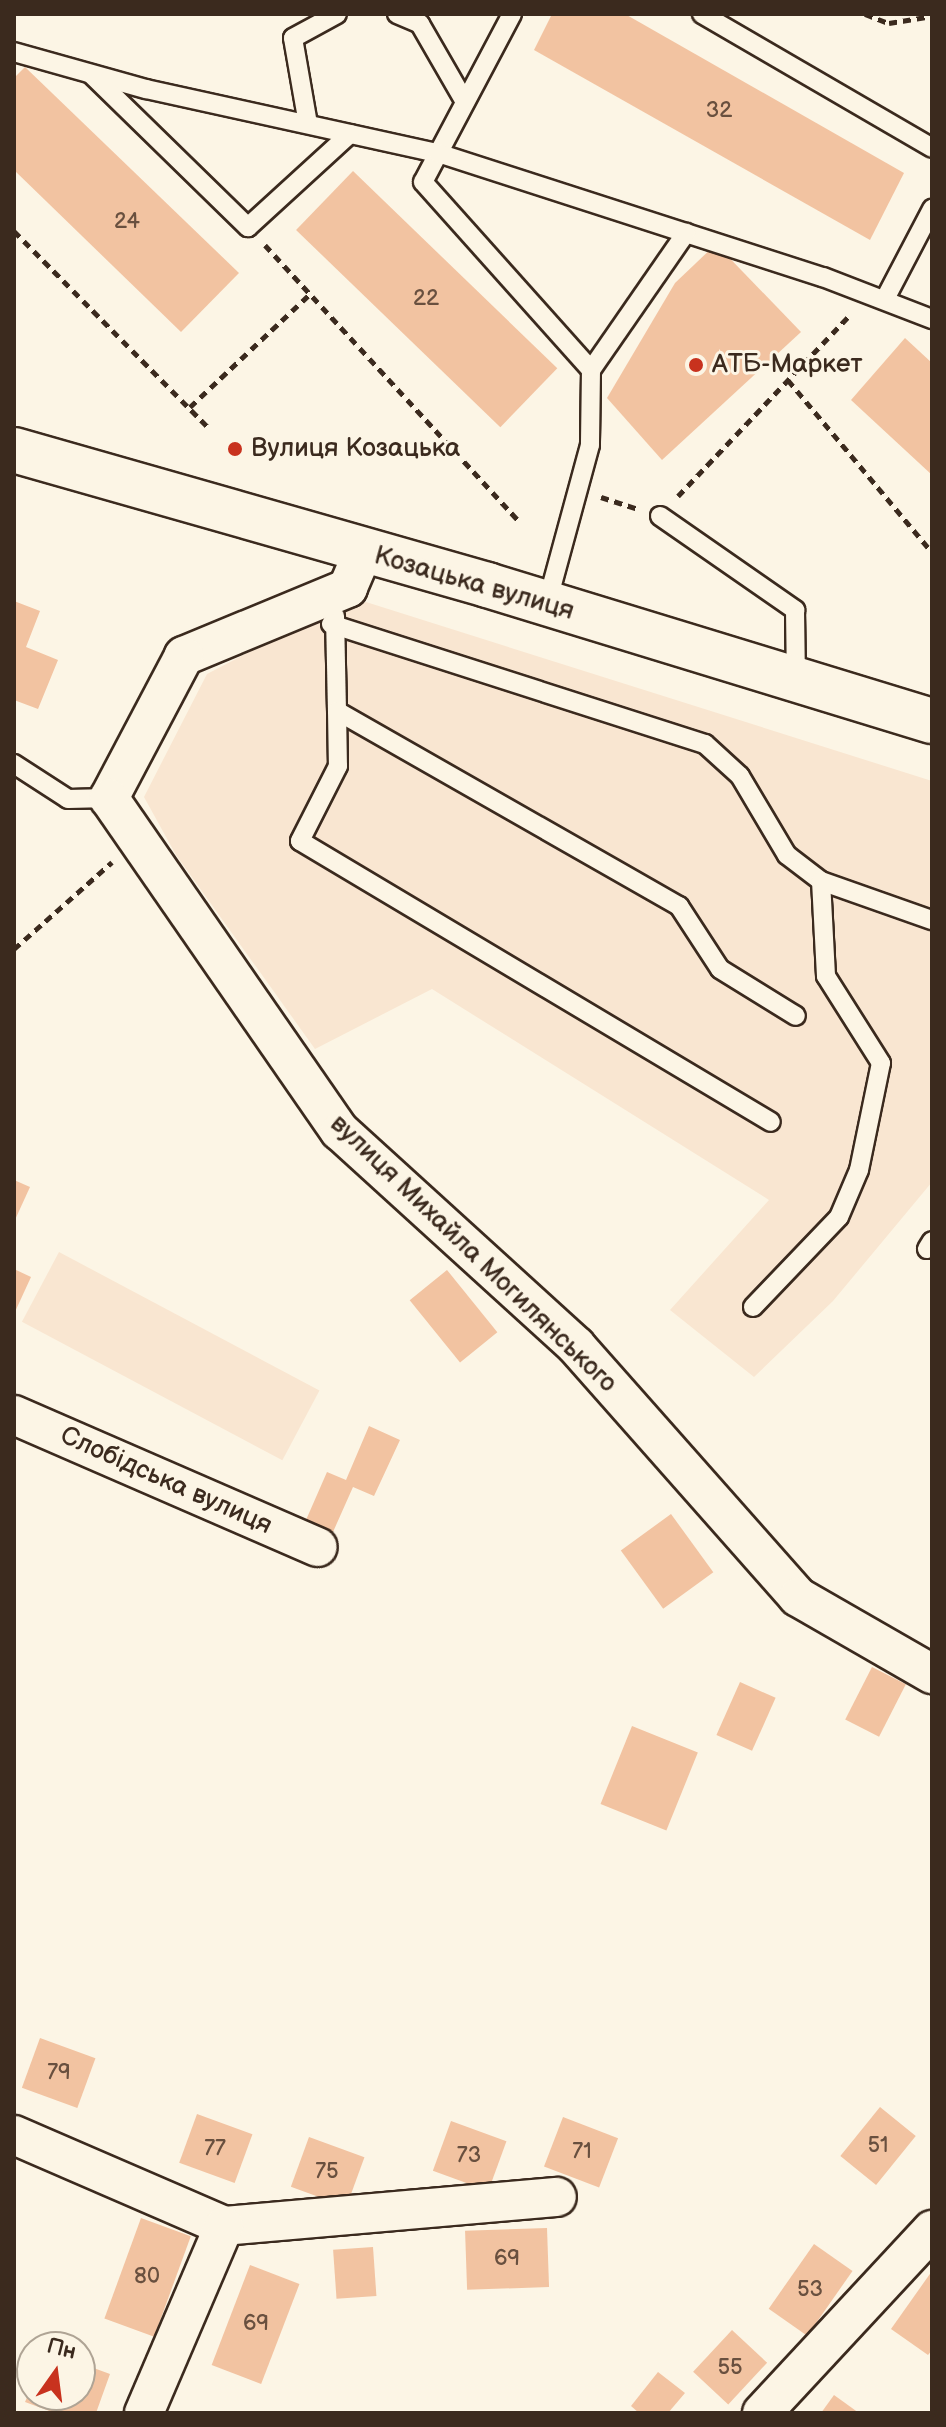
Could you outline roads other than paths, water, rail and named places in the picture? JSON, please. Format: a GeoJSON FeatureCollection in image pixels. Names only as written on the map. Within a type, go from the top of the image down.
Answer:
{"type":"FeatureCollection","features":[{"type":"Feature","properties":{"kind":"main road","name":"Козацька вулиця"},"geometry":{"type":"LineString","coordinates":[[14,450],[356,570],[547,603],[932,721]]}},
{"type":"Feature","properties":{"kind":"street"},"geometry":{"type":"LineString","coordinates":[[109,798],[184,656],[356,570]]}},
{"type":"Feature","properties":{"kind":"street","name":"вулиця Михайла Могилянського"},"geometry":{"type":"LineString","coordinates":[[109,798],[340,1131],[576,1346],[798,1597],[932,1674]]}},
{"type":"Feature","properties":{"kind":"street","name":"Слобідська вулиця"},"geometry":{"type":"LineString","coordinates":[[14,1415],[317,1547]]}},
{"type":"Feature","properties":{"kind":"street"},"geometry":{"type":"LineString","coordinates":[[14,2135],[224,2226],[557,2197]]}},
{"type":"Feature","properties":{"kind":"street"},"geometry":{"type":"LineString","coordinates":[[144,2413],[224,2226]]}},
{"type":"Feature","properties":{"kind":"street"},"geometry":{"type":"LineString","coordinates":[[762,2413],[932,2230]]}},
{"type":"Feature","properties":{"kind":"lane"},"geometry":{"type":"LineString","coordinates":[[308,124],[293,38],[337,14]]}},
{"type":"Feature","properties":{"kind":"lane"},"geometry":{"type":"LineString","coordinates":[[397,14],[420,24],[465,102]]}},
{"type":"Feature","properties":{"kind":"lane"},"geometry":{"type":"LineString","coordinates":[[512,14],[423,182],[591,370]]}},
{"type":"Feature","properties":{"kind":"lane"},"geometry":{"type":"LineString","coordinates":[[702,14],[932,148]]}},
{"type":"Feature","properties":{"kind":"lane"},"geometry":{"type":"LineString","coordinates":[[14,52],[90,73],[438,153],[877,296],[932,319]]}},
{"type":"Feature","properties":{"kind":"lane"},"geometry":{"type":"LineString","coordinates":[[90,73],[248,227],[350,134]]}},
{"type":"Feature","properties":{"kind":"lane"},"geometry":{"type":"LineString","coordinates":[[877,296],[932,209]]}},
{"type":"Feature","properties":{"kind":"lane"},"geometry":{"type":"LineString","coordinates":[[547,603],[590,445],[591,370],[686,233]]}},
{"type":"Feature","properties":{"kind":"lane"},"geometry":{"type":"LineString","coordinates":[[660,516],[795,610],[796,678]]}},
{"type":"Feature","properties":{"kind":"lane"},"geometry":{"type":"LineString","coordinates":[[356,570],[331,624],[338,766],[300,841],[771,1122]]}},
{"type":"Feature","properties":{"kind":"lane"},"geometry":{"type":"LineString","coordinates":[[331,624],[705,744],[740,776],[787,855],[821,881],[932,920]]}},
{"type":"Feature","properties":{"kind":"lane"},"geometry":{"type":"LineString","coordinates":[[337,711],[679,906],[720,969],[796,1016]]}},
{"type":"Feature","properties":{"kind":"lane"},"geometry":{"type":"LineString","coordinates":[[14,764],[68,799],[109,798]]}},
{"type":"Feature","properties":{"kind":"lane"},"geometry":{"type":"LineString","coordinates":[[753,1307],[839,1217],[859,1170],[881,1063],[826,976],[821,881]]}},
{"type":"Feature","properties":{"kind":"place","name":"АТБ-Маркет"},"geometry":{"type":"Point","coordinates":[696,365]}},
{"type":"Feature","properties":{"kind":"place","name":"Вулиця Козацька"},"geometry":{"type":"Point","coordinates":[235,449]}}]}
